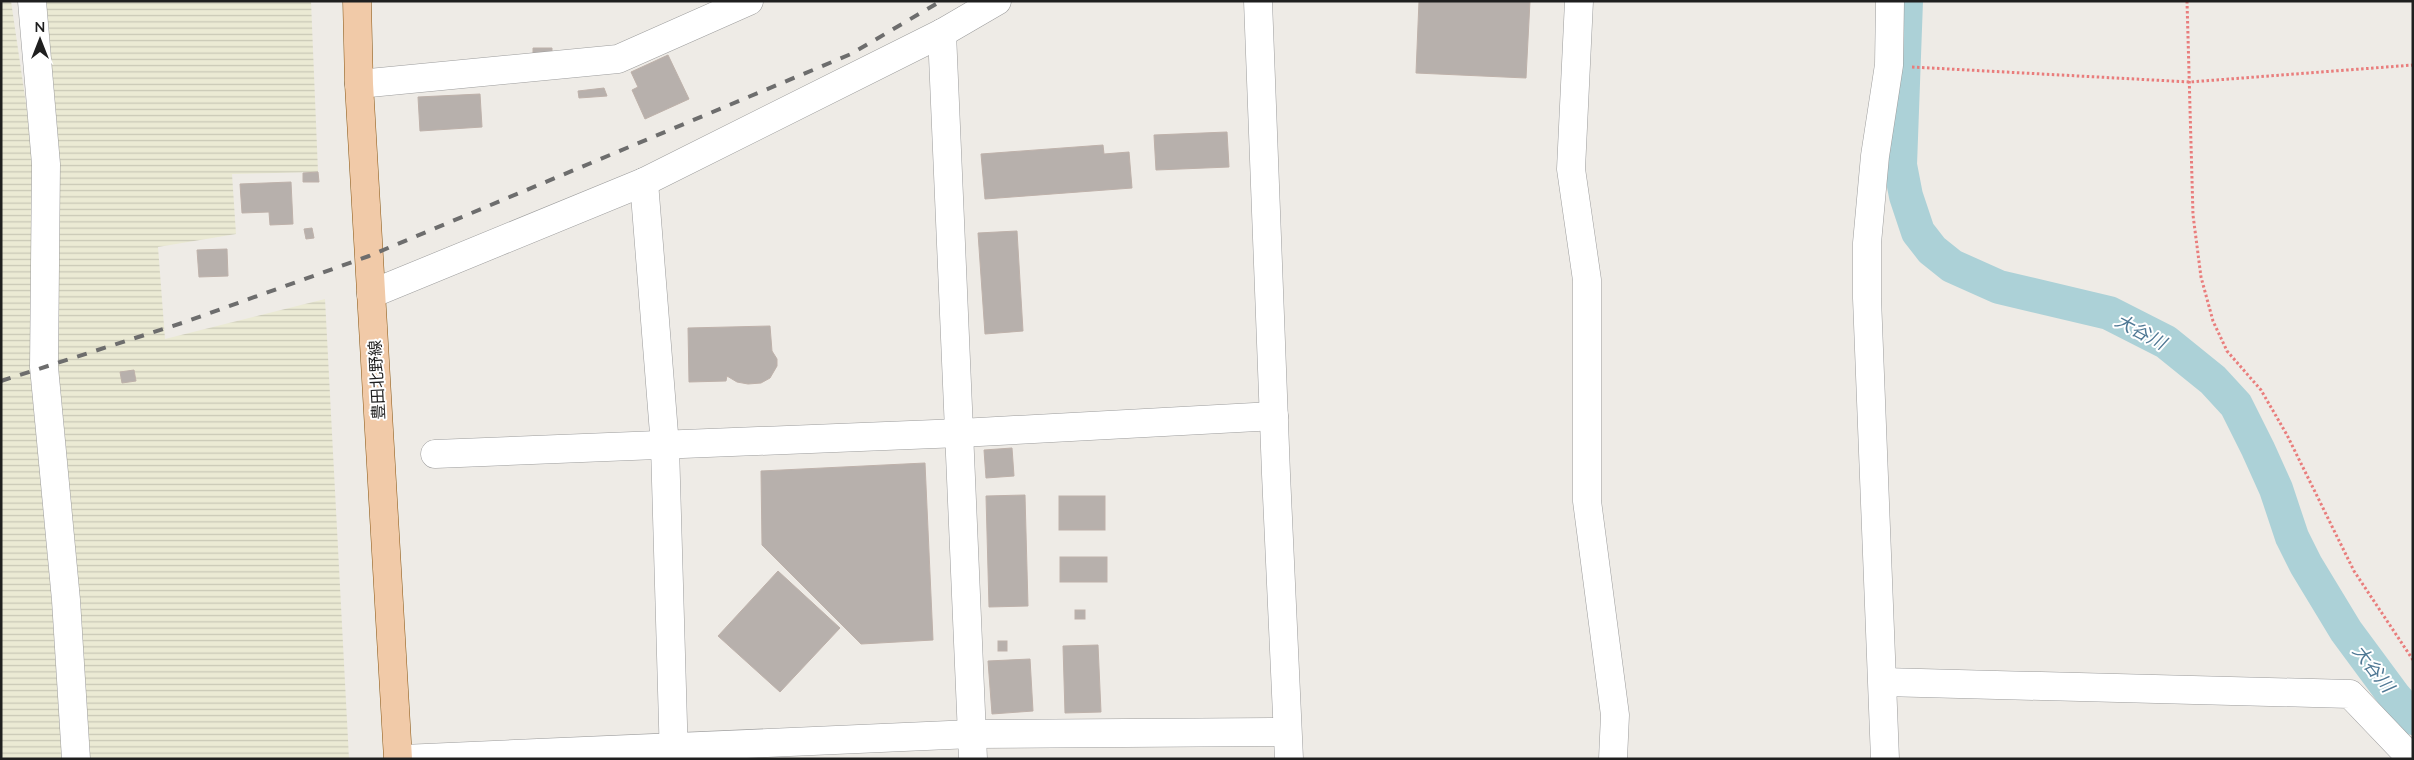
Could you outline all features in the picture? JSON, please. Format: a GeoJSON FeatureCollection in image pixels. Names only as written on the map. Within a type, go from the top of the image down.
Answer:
{"type":"FeatureCollection","features":[{"type":"Feature","properties":{"kind":"main road","name":"豊田北野線"},"geometry":{"type":"LineString","coordinates":[[357,1],[359,84],[398,759]]}},
{"type":"Feature","properties":{"kind":"street"},"geometry":{"type":"LineString","coordinates":[[32,1],[46,164],[44,367],[66,600],[76,759]]}},
{"type":"Feature","properties":{"kind":"street"},"geometry":{"type":"LineString","coordinates":[[359,84],[618,59],[749,1]]}},
{"type":"Feature","properties":{"kind":"street"},"geometry":{"type":"LineString","coordinates":[[371,294],[644,182],[942,33],[997,1]]}},
{"type":"Feature","properties":{"kind":"street"},"geometry":{"type":"LineString","coordinates":[[1258,1],[1289,759]]}},
{"type":"Feature","properties":{"kind":"street"},"geometry":{"type":"LineString","coordinates":[[1579,1],[1571,169],[1587,280],[1587,500],[1615,715],[1613,759]]}},
{"type":"Feature","properties":{"kind":"street"},"geometry":{"type":"LineString","coordinates":[[1885,759],[1867,298],[1867,243],[1875,156],[1890,65],[1890,1]]}},
{"type":"Feature","properties":{"kind":"street"},"geometry":{"type":"LineString","coordinates":[[942,33],[972,746]]}},
{"type":"Feature","properties":{"kind":"street"},"geometry":{"type":"LineString","coordinates":[[644,182],[665,446],[674,753]]}},
{"type":"Feature","properties":{"kind":"street"},"geometry":{"type":"LineString","coordinates":[[435,454],[960,433],[1274,416]]}},
{"type":"Feature","properties":{"kind":"street"},"geometry":{"type":"LineString","coordinates":[[1883,682],[2350,694],[2412,759]]}},
{"type":"Feature","properties":{"kind":"street"},"geometry":{"type":"LineString","coordinates":[[403,759],[972,746],[1287,732]]}},
{"type":"Feature","properties":{"kind":"path"},"geometry":{"type":"LineString","coordinates":[[2187,1],[2193,215],[2201,277],[2213,320],[2227,350],[2261,390],[2287,435],[2354,571],[2413,660]]}},
{"type":"Feature","properties":{"kind":"path"},"geometry":{"type":"LineString","coordinates":[[1930,68],[2190,82],[2413,65]]}},
{"type":"Feature","properties":{"kind":"green space"},"geometry":{"type":"Polygon","coordinates":[[[1,1],[11,1],[34,159],[30,341],[56,601],[66,759],[1,759],[1,1]]]}},
{"type":"Feature","properties":{"kind":"green space"},"geometry":{"type":"Polygon","coordinates":[[[43,1],[311,1],[318,172],[232,174],[236,234],[158,247],[165,339],[325,299],[349,759],[84,759],[57,357],[43,1]]]}},
{"type":"Feature","properties":{"kind":"building"},"geometry":{"type":"Polygon","coordinates":[[[1419,1],[1530,1],[1526,78],[1416,73],[1419,1]]]}},
{"type":"Feature","properties":{"kind":"building"},"geometry":{"type":"Polygon","coordinates":[[[533,48],[552,48],[552,55],[533,54],[533,48]]]}},
{"type":"Feature","properties":{"kind":"building"},"geometry":{"type":"Polygon","coordinates":[[[668,55],[689,99],[645,119],[632,90],[638,87],[631,72],[668,55]]]}},
{"type":"Feature","properties":{"kind":"building"},"geometry":{"type":"Polygon","coordinates":[[[604,88],[607,96],[579,98],[578,91],[604,88]]]}},
{"type":"Feature","properties":{"kind":"building"},"geometry":{"type":"Polygon","coordinates":[[[480,94],[482,127],[420,131],[418,97],[480,94]]]}},
{"type":"Feature","properties":{"kind":"building"},"geometry":{"type":"Polygon","coordinates":[[[1227,132],[1229,167],[1156,170],[1154,135],[1227,132]]]}},
{"type":"Feature","properties":{"kind":"building"},"geometry":{"type":"Polygon","coordinates":[[[1103,145],[1104,154],[1129,152],[1132,188],[985,199],[981,154],[1103,145]]]}},
{"type":"Feature","properties":{"kind":"building"},"geometry":{"type":"Polygon","coordinates":[[[318,172],[319,182],[303,182],[303,173],[318,172]]]}},
{"type":"Feature","properties":{"kind":"building"},"geometry":{"type":"Polygon","coordinates":[[[291,182],[293,224],[270,225],[269,212],[242,213],[240,184],[291,182]]]}},
{"type":"Feature","properties":{"kind":"building"},"geometry":{"type":"Polygon","coordinates":[[[312,228],[314,238],[306,239],[304,229],[312,228]]]}},
{"type":"Feature","properties":{"kind":"building"},"geometry":{"type":"Polygon","coordinates":[[[1017,231],[1023,331],[985,334],[978,233],[1017,231]]]}},
{"type":"Feature","properties":{"kind":"building"},"geometry":{"type":"Polygon","coordinates":[[[227,249],[228,276],[199,277],[197,250],[227,249]]]}},
{"type":"Feature","properties":{"kind":"building"},"geometry":{"type":"Polygon","coordinates":[[[770,326],[772,351],[777,359],[777,366],[770,378],[761,383],[748,384],[737,382],[727,376],[726,381],[689,382],[688,328],[770,326]]]}},
{"type":"Feature","properties":{"kind":"building"},"geometry":{"type":"Polygon","coordinates":[[[134,370],[136,381],[122,383],[120,372],[134,370]]]}},
{"type":"Feature","properties":{"kind":"building"},"geometry":{"type":"Polygon","coordinates":[[[1012,448],[1014,476],[986,478],[984,450],[1012,448]]]}},
{"type":"Feature","properties":{"kind":"building"},"geometry":{"type":"Polygon","coordinates":[[[925,463],[933,640],[861,644],[762,545],[761,471],[925,463]]]}},
{"type":"Feature","properties":{"kind":"building"},"geometry":{"type":"Polygon","coordinates":[[[1025,495],[1028,606],[989,607],[986,496],[1025,495]]]}},
{"type":"Feature","properties":{"kind":"building"},"geometry":{"type":"Polygon","coordinates":[[[1059,496],[1105,496],[1105,530],[1059,530],[1059,496]]]}},
{"type":"Feature","properties":{"kind":"building"},"geometry":{"type":"Polygon","coordinates":[[[1060,557],[1107,557],[1107,582],[1060,582],[1060,557]]]}},
{"type":"Feature","properties":{"kind":"building"},"geometry":{"type":"Polygon","coordinates":[[[778,571],[840,628],[780,692],[718,636],[778,571]]]}},
{"type":"Feature","properties":{"kind":"building"},"geometry":{"type":"Polygon","coordinates":[[[1075,610],[1085,610],[1085,619],[1075,619],[1075,610]]]}},
{"type":"Feature","properties":{"kind":"building"},"geometry":{"type":"Polygon","coordinates":[[[998,641],[1007,641],[1007,651],[998,651],[998,641]]]}},
{"type":"Feature","properties":{"kind":"building"},"geometry":{"type":"Polygon","coordinates":[[[1098,645],[1101,712],[1065,713],[1063,646],[1098,645]]]}},
{"type":"Feature","properties":{"kind":"building"},"geometry":{"type":"Polygon","coordinates":[[[1030,659],[1033,711],[992,714],[988,661],[1030,659]]]}},
{"type":"Feature","properties":{"kind":"waterway","name":"大谷川"},"geometry":{"type":"LineString","coordinates":[[1906,1],[1900,165],[1906,196],[1918,232],[1932,250],[1952,266],[1999,287],[2109,313],[2166,342],[2213,380],[2236,405],[2276,489],[2292,537],[2306,565],[2346,631],[2394,696],[2413,718]]}},
{"type":"Feature","properties":{"kind":"railway"},"geometry":{"type":"LineString","coordinates":[[1,381],[182,323],[369,256],[851,54],[941,1]]}}]}
